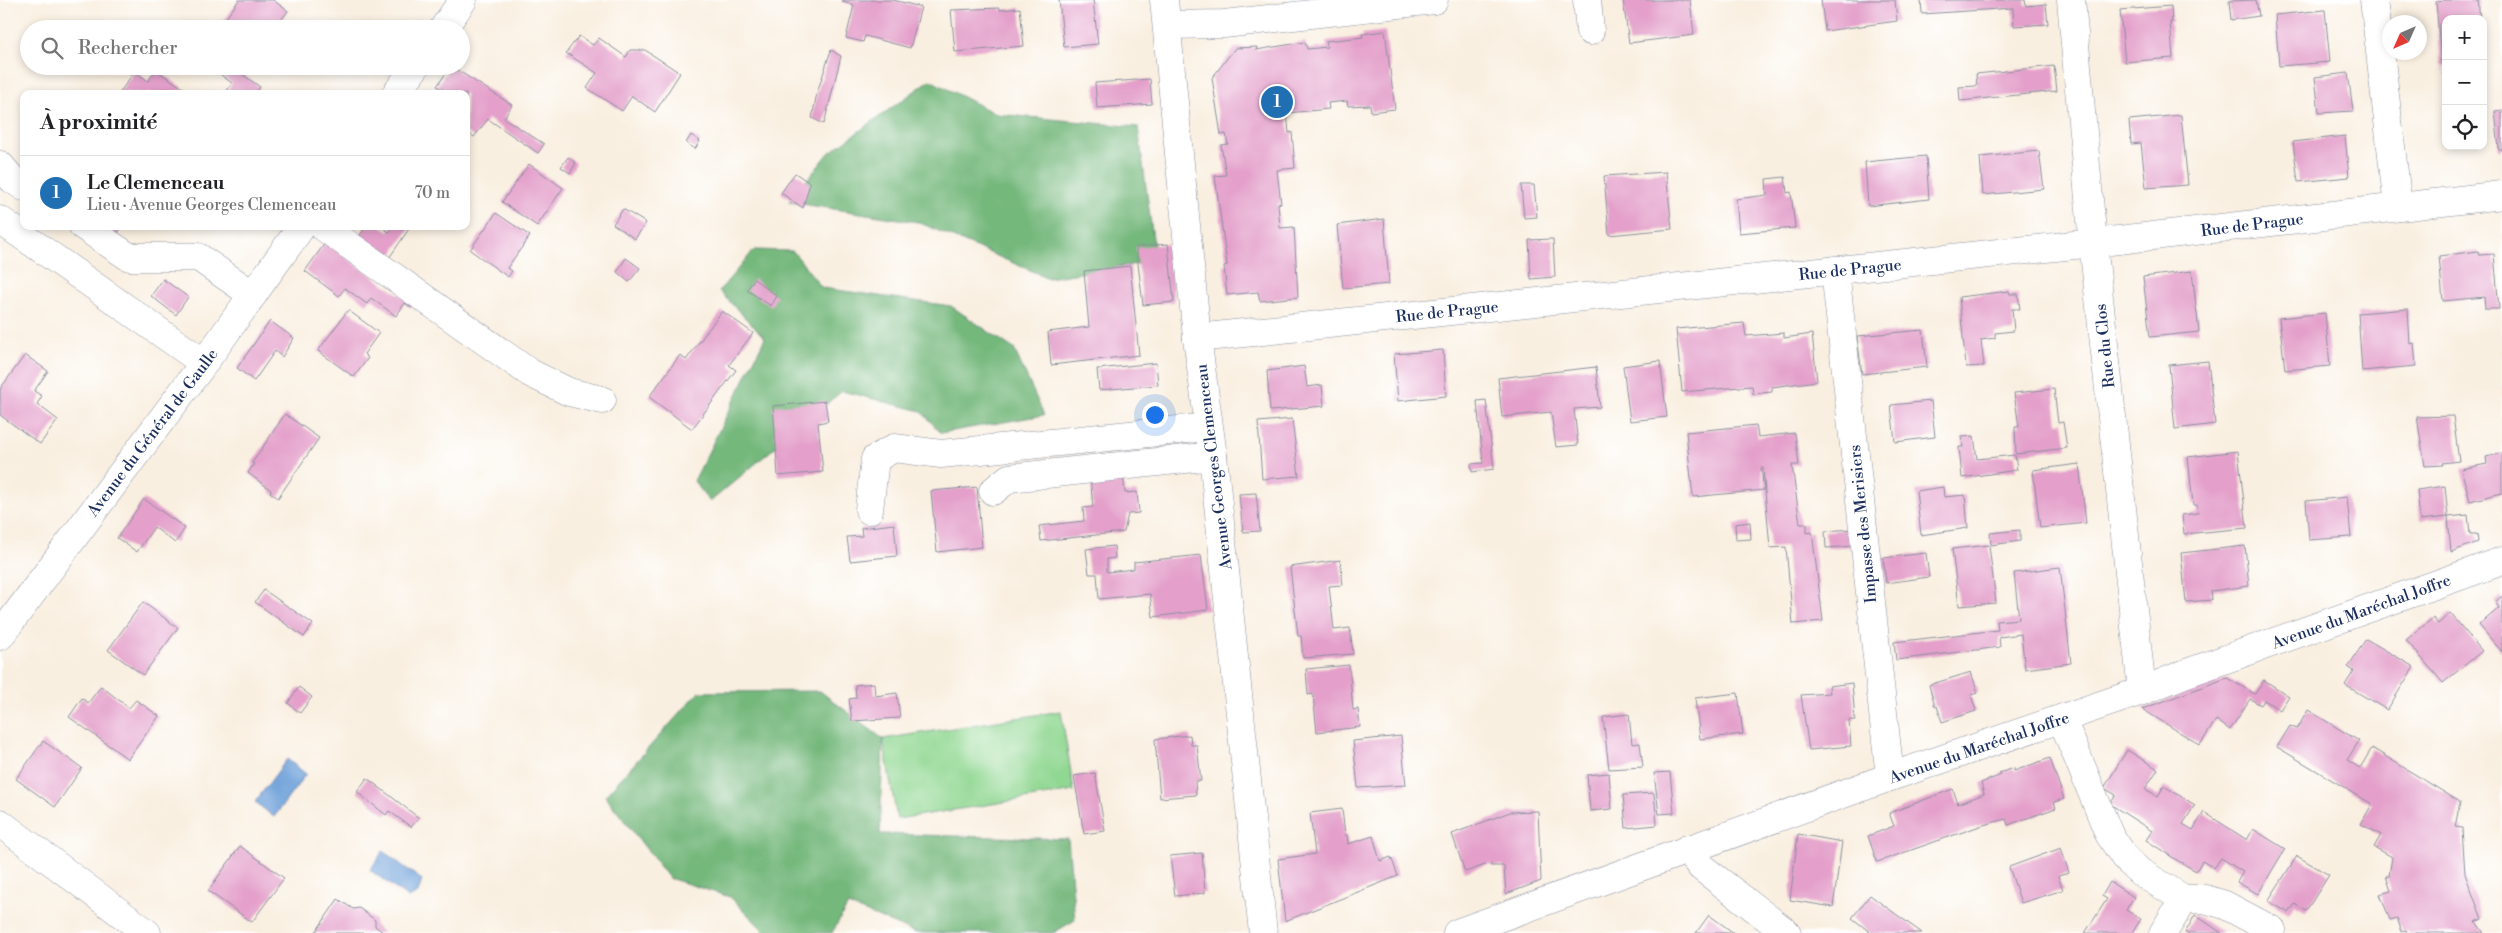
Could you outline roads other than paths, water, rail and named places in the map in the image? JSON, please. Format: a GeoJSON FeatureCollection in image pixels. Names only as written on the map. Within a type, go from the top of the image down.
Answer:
{"type":"FeatureCollection","features":[{"type":"Feature","properties":{"kind":"street"},"geometry":{"type":"LineString","coordinates":[[449,20],[463,0]]}},
{"type":"Feature","properties":{"kind":"street"},"geometry":{"type":"LineString","coordinates":[[1165,13],[1224,24],[1434,0]]}},
{"type":"Feature","properties":{"kind":"street"},"geometry":{"type":"LineString","coordinates":[[1587,0],[1590,31]]}},
{"type":"Feature","properties":{"kind":"street","name":"Rue du Clos"},"geometry":{"type":"LineString","coordinates":[[2071,0],[2093,243],[2142,691]]}},
{"type":"Feature","properties":{"kind":"street"},"geometry":{"type":"LineString","coordinates":[[2374,0],[2398,207]]}},
{"type":"Feature","properties":{"kind":"street","name":"Avenue Georges Clemenceau"},"geometry":{"type":"LineString","coordinates":[[1165,13],[1197,338],[1213,456],[1263,933]]}},
{"type":"Feature","properties":{"kind":"street"},"geometry":{"type":"LineString","coordinates":[[399,90],[410,75]]}},
{"type":"Feature","properties":{"kind":"street"},"geometry":{"type":"LineString","coordinates":[[0,165],[12,179],[20,184]]}},
{"type":"Feature","properties":{"kind":"street","name":"Rue de Prague"},"geometry":{"type":"LineString","coordinates":[[1197,338],[2093,243],[2502,195]]}},
{"type":"Feature","properties":{"kind":"street"},"geometry":{"type":"LineString","coordinates":[[0,220],[204,363]]}},
{"type":"Feature","properties":{"kind":"street"},"geometry":{"type":"LineString","coordinates":[[89,230],[129,257],[198,257],[253,294]]}},
{"type":"Feature","properties":{"kind":"street","name":"Avenue du Général de Gaulle"},"geometry":{"type":"LineString","coordinates":[[0,636],[204,363],[299,230]]}},
{"type":"Feature","properties":{"kind":"street"},"geometry":{"type":"LineString","coordinates":[[328,230],[530,373],[570,392],[602,400]]}},
{"type":"Feature","properties":{"kind":"street","name":"Impasse des Merisiers"},"geometry":{"type":"LineString","coordinates":[[1835,270],[1890,777]]}},
{"type":"Feature","properties":{"kind":"street"},"geometry":{"type":"LineString","coordinates":[[869,510],[875,459],[894,448],[941,454],[1208,428]]}},
{"type":"Feature","properties":{"kind":"street"},"geometry":{"type":"LineString","coordinates":[[993,492],[1009,478],[1213,456]]}},
{"type":"Feature","properties":{"kind":"street","name":"Avenue du Maréchal Joffre"},"geometry":{"type":"LineString","coordinates":[[1456,933],[1687,848],[2142,691],[2184,674],[2502,561]]}},
{"type":"Feature","properties":{"kind":"street"},"geometry":{"type":"LineString","coordinates":[[2062,719],[2110,834],[2125,858],[2140,872],[2184,899],[2205,899],[2225,905],[2272,930]]}},
{"type":"Feature","properties":{"kind":"street"},"geometry":{"type":"LineString","coordinates":[[0,823],[147,933]]}},
{"type":"Feature","properties":{"kind":"street"},"geometry":{"type":"LineString","coordinates":[[1687,848],[1701,867],[1787,933]]}},
{"type":"Feature","properties":{"kind":"street"},"geometry":{"type":"LineString","coordinates":[[2163,933],[2184,899]]}},
{"type":"Feature","properties":{"kind":"water"},"geometry":{"type":"Polygon","coordinates":[[[287,759],[306,774],[274,817],[255,802],[287,759]]]}},
{"type":"Feature","properties":{"kind":"water"},"geometry":{"type":"Polygon","coordinates":[[[383,851],[422,880],[418,893],[408,898],[370,870],[383,851]]]}},
{"type":"Feature","properties":{"kind":"place","name":"Le Clemenceau"},"geometry":{"type":"Point","coordinates":[1277,102]}}]}
